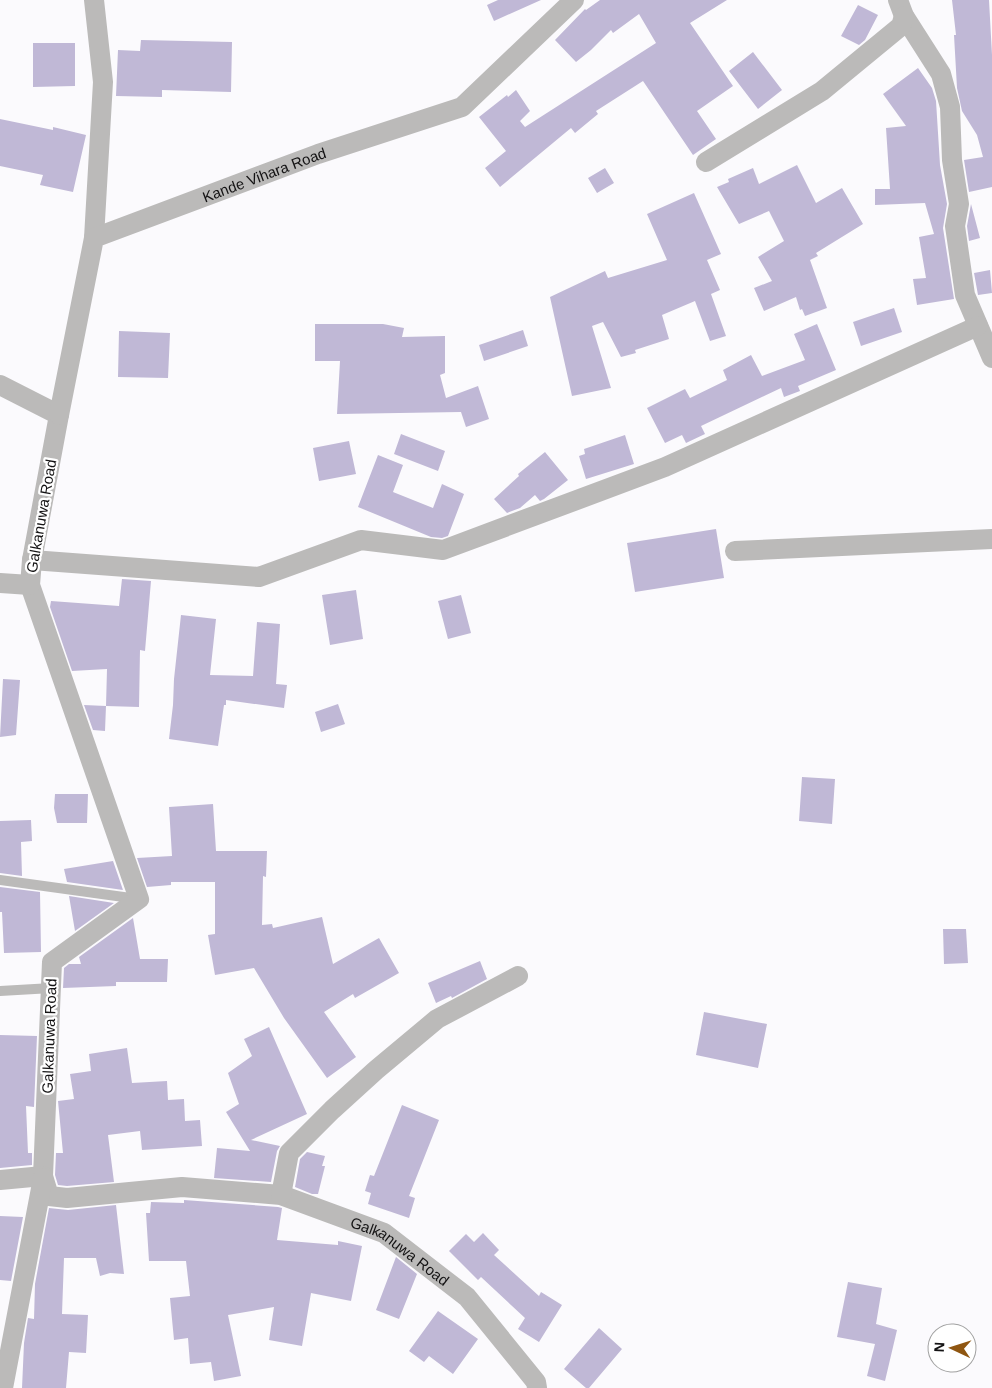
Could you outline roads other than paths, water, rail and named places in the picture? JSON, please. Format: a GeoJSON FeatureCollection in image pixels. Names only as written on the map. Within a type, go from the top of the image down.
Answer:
{"type":"FeatureCollection","features":[{"type":"Feature","properties":{"kind":"street"},"geometry":{"type":"LineString","coordinates":[[0,385],[58,415],[94,238],[103,82],[94,0]]}},
{"type":"Feature","properties":{"kind":"street","name":"Kande Vihara Road"},"geometry":{"type":"LineString","coordinates":[[94,238],[318,154],[462,107],[574,0]]}},
{"type":"Feature","properties":{"kind":"street"},"geometry":{"type":"LineString","coordinates":[[706,162],[822,92],[901,26],[901,8]]}},
{"type":"Feature","properties":{"kind":"street"},"geometry":{"type":"LineString","coordinates":[[901,8],[942,74],[950,107],[952,160],[960,204],[955,226],[965,295],[992,358]]}},
{"type":"Feature","properties":{"kind":"street"},"geometry":{"type":"LineString","coordinates":[[32,560],[259,577],[361,540],[443,550],[665,467],[978,326]]}},
{"type":"Feature","properties":{"kind":"street","name":"Galkanuwa Road"},"geometry":{"type":"LineString","coordinates":[[58,415],[32,560],[30,585],[139,899],[52,962],[43,1176],[49,1196],[67,1198],[182,1187],[281,1195],[384,1233],[467,1297],[536,1382],[537,1388]]}},
{"type":"Feature","properties":{"kind":"street"},"geometry":{"type":"LineString","coordinates":[[735,551],[992,539]]}},
{"type":"Feature","properties":{"kind":"street"},"geometry":{"type":"LineString","coordinates":[[0,582],[30,585]]}},
{"type":"Feature","properties":{"kind":"street"},"geometry":{"type":"LineString","coordinates":[[281,1195],[289,1153],[332,1110],[437,1019],[518,976]]}},
{"type":"Feature","properties":{"kind":"street"},"geometry":{"type":"LineString","coordinates":[[0,1180],[43,1176],[3,1388]]}},
{"type":"Feature","properties":{"kind":"lane"},"geometry":{"type":"LineString","coordinates":[[0,880],[139,899]]}},
{"type":"Feature","properties":{"kind":"lane"},"geometry":{"type":"LineString","coordinates":[[0,991],[52,988]]}}]}
